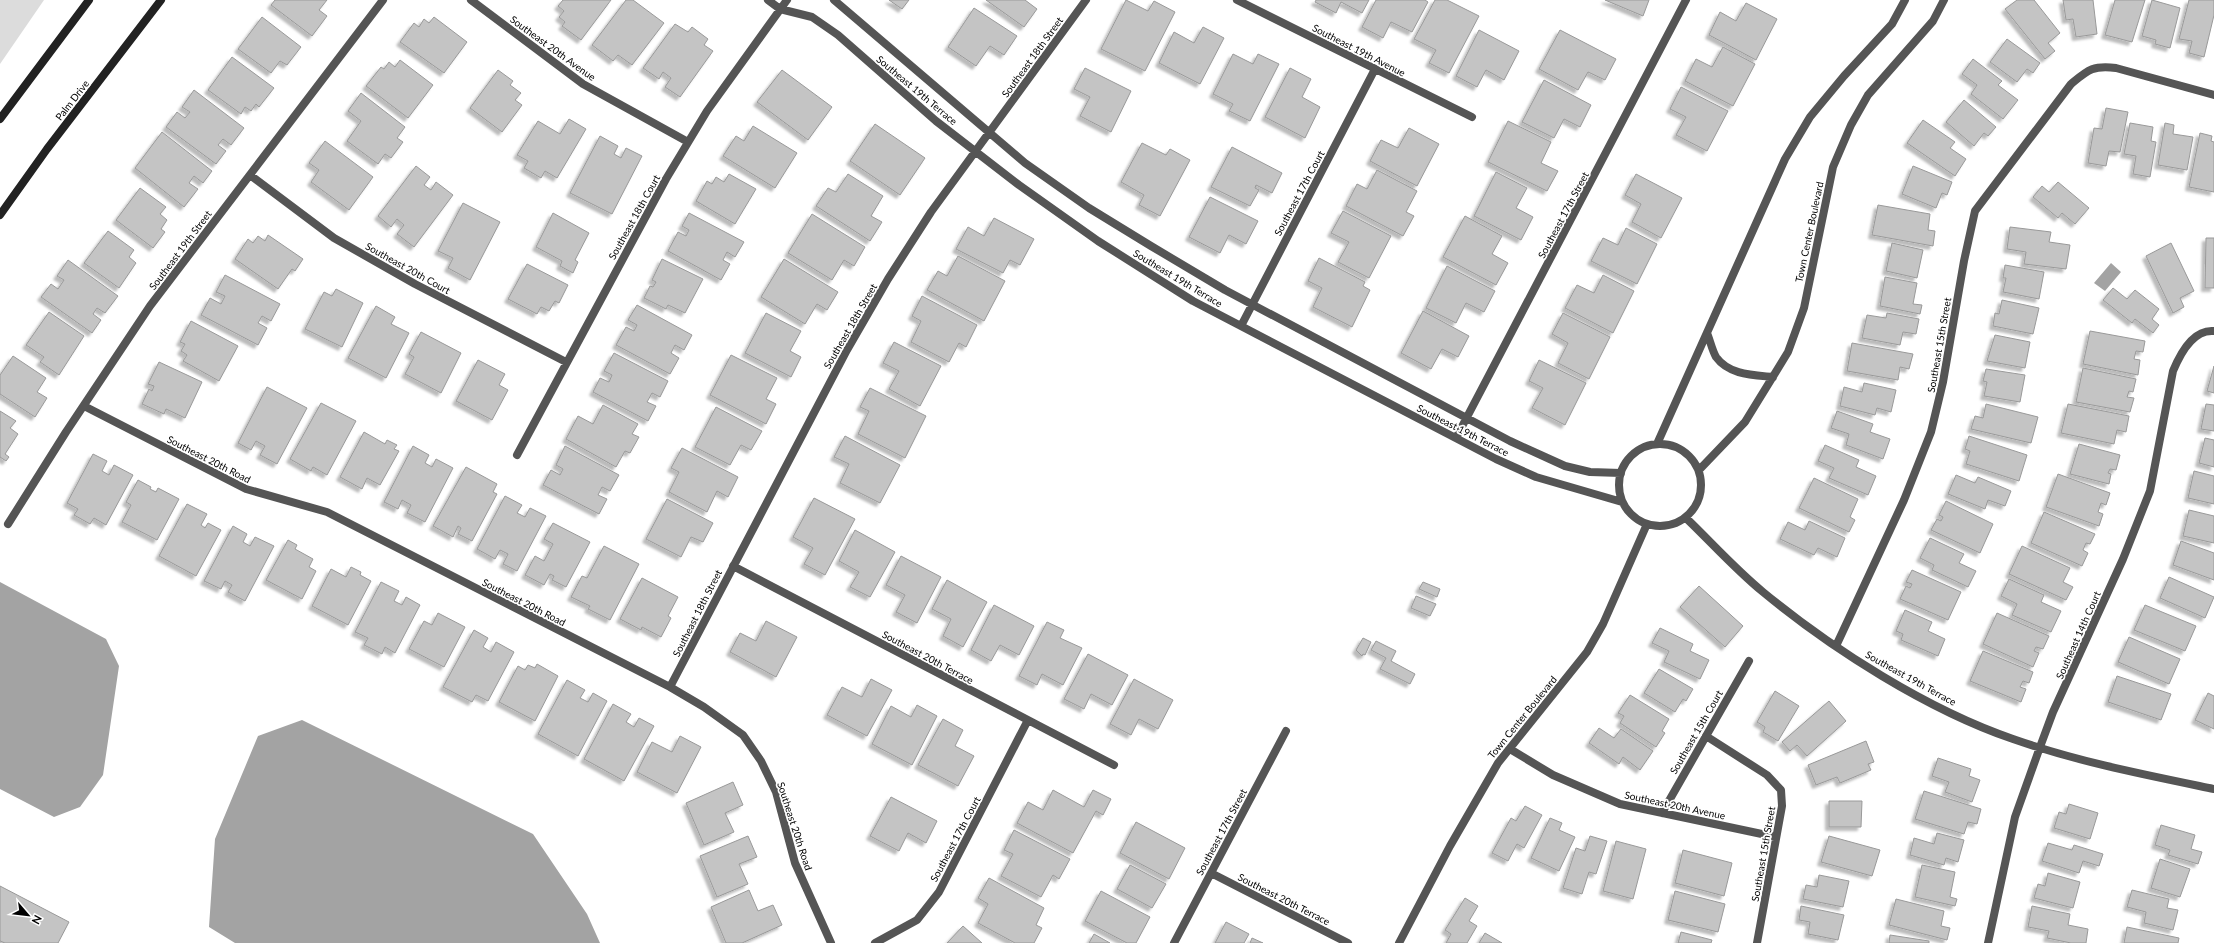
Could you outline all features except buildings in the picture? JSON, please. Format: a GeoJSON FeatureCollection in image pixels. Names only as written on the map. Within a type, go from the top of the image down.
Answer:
{"type":"FeatureCollection","features":[{"type":"Feature","properties":{"kind":"main road"},"geometry":{"type":"LineString","coordinates":[[0,118],[89,0]]}},
{"type":"Feature","properties":{"kind":"main road","name":"Palm Drive"},"geometry":{"type":"LineString","coordinates":[[0,215],[47,149],[161,0]]}},
{"type":"Feature","properties":{"kind":"street","name":"Southeast 19th Street"},"geometry":{"type":"LineString","coordinates":[[8,524],[150,306],[383,0]]}},
{"type":"Feature","properties":{"kind":"street","name":"Southeast 20th Avenue"},"geometry":{"type":"LineString","coordinates":[[471,0],[583,84],[688,142]]}},
{"type":"Feature","properties":{"kind":"street","name":"Southeast 19th Terrace"},"geometry":{"type":"LineString","coordinates":[[768,0],[780,9],[812,17],[838,36],[936,121],[975,151],[1098,241],[1193,301],[1456,438],[1536,477],[1622,502]]}},
{"type":"Feature","properties":{"kind":"street","name":"Southeast 18th Court"},"geometry":{"type":"LineString","coordinates":[[518,455],[566,362],[688,142],[707,111],[787,0]]}},
{"type":"Feature","properties":{"kind":"street","name":"Southeast 19th Terrace"},"geometry":{"type":"LineString","coordinates":[[834,0],[1025,162],[1089,208],[1252,304],[1467,418],[1565,466],[1590,472],[1621,473]]}},
{"type":"Feature","properties":{"kind":"street","name":"Southeast 18th Street"},"geometry":{"type":"LineString","coordinates":[[670,687],[866,317],[930,212],[1086,0]]}},
{"type":"Feature","properties":{"kind":"street","name":"Southeast 19th Avenue"},"geometry":{"type":"LineString","coordinates":[[1237,0],[1472,117]]}},
{"type":"Feature","properties":{"kind":"street","name":"Southeast 17th Street"},"geometry":{"type":"LineString","coordinates":[[1456,438],[1686,0]]}},
{"type":"Feature","properties":{"kind":"street"},"geometry":{"type":"LineString","coordinates":[[1657,444],[1785,159],[1810,117],[1844,76],[1892,24],[1905,0]]}},
{"type":"Feature","properties":{"kind":"street","name":"Town Center Boulevard"},"geometry":{"type":"LineString","coordinates":[[1699,470],[1745,422],[1788,352],[1804,308],[1832,167],[1851,125],[1868,95],[1933,21],[1944,0]]}},
{"type":"Feature","properties":{"kind":"street","name":"Southeast 15th Street"},"geometry":{"type":"LineString","coordinates":[[1836,646],[1904,500],[1931,432],[1943,382],[1964,261],[1975,211],[2071,84],[2089,69],[2102,66],[2116,68],[2214,95]]}},
{"type":"Feature","properties":{"kind":"street","name":"Southeast 17th Court"},"geometry":{"type":"LineString","coordinates":[[1241,326],[1375,69]]}},
{"type":"Feature","properties":{"kind":"street","name":"Southeast 20th Court"},"geometry":{"type":"LineString","coordinates":[[250,175],[334,238],[416,284],[566,362]]}},
{"type":"Feature","properties":{"kind":"street","name":"Southeast 14th Court"},"geometry":{"type":"LineString","coordinates":[[1988,943],[2015,817],[2040,747],[2053,712],[2123,559],[2150,491],[2173,371],[2180,354],[2193,340],[2207,330],[2214,331]]}},
{"type":"Feature","properties":{"kind":"street"},"geometry":{"type":"LineString","coordinates":[[1707,333],[1716,356],[1726,366],[1744,374],[1773,377]]}},
{"type":"Feature","properties":{"kind":"street","name":"Southeast 20th Road"},"geometry":{"type":"LineString","coordinates":[[84,406],[246,489],[327,512],[670,687],[704,707],[743,735],[761,761],[776,792],[795,863],[832,943]]}},
{"type":"Feature","properties":{"kind":"street"},"geometry":{"type":"LineString","coordinates":[[1657,444],[1665,444],[1679,448],[1692,458],[1699,470],[1702,484],[1700,498],[1694,510],[1686,518],[1670,526],[1655,527],[1641,523],[1630,514],[1622,502],[1619,487],[1621,473],[1627,460],[1637,450],[1657,444]]}},
{"type":"Feature","properties":{"kind":"street","name":"Southeast 19th Terrace"},"geometry":{"type":"LineString","coordinates":[[1686,518],[1761,591],[1809,628],[1836,646],[1940,708],[2012,739],[2090,763],[2214,789]]}},
{"type":"Feature","properties":{"kind":"street","name":"Town Center Boulevard"},"geometry":{"type":"LineString","coordinates":[[1399,943],[1450,846],[1498,763],[1587,652],[1603,624],[1647,524]]}},
{"type":"Feature","properties":{"kind":"street","name":"Southeast 20th Terrace"},"geometry":{"type":"LineString","coordinates":[[733,566],[1114,765]]}},
{"type":"Feature","properties":{"kind":"street","name":"Southeast 15th Court"},"geometry":{"type":"LineString","coordinates":[[1662,813],[1749,661]]}},
{"type":"Feature","properties":{"kind":"street","name":"Southeast 17th Court"},"geometry":{"type":"LineString","coordinates":[[875,943],[917,920],[939,892],[1028,720]]}},
{"type":"Feature","properties":{"kind":"street","name":"Southeast 17th Street"},"geometry":{"type":"LineString","coordinates":[[1174,943],[1286,731]]}},
{"type":"Feature","properties":{"kind":"street","name":"Southeast 15th Street"},"geometry":{"type":"LineString","coordinates":[[1706,736],[1767,775],[1781,790],[1782,806],[1757,943]]}},
{"type":"Feature","properties":{"kind":"street","name":"Southeast 20th Avenue"},"geometry":{"type":"LineString","coordinates":[[1510,749],[1553,775],[1620,804],[1776,837]]}},
{"type":"Feature","properties":{"kind":"street","name":"Southeast 20th Terrace"},"geometry":{"type":"LineString","coordinates":[[1211,872],[1348,943]]}},
{"type":"Feature","properties":{"kind":"shaded area"},"geometry":{"type":"Polygon","coordinates":[[[0,0],[44,0],[0,64],[0,0]]]}},
{"type":"Feature","properties":{"kind":"shaded area"},"geometry":{"type":"Polygon","coordinates":[[[2111,263],[2121,272],[2105,291],[2094,283],[2111,263]]]}},
{"type":"Feature","properties":{"kind":"shaded area"},"geometry":{"type":"Polygon","coordinates":[[[0,582],[106,639],[119,666],[103,775],[80,807],[54,817],[0,789],[0,582]]]}},
{"type":"Feature","properties":{"kind":"shaded area"},"geometry":{"type":"Polygon","coordinates":[[[302,720],[533,834],[587,914],[600,943],[235,943],[209,927],[215,839],[258,736],[302,720]]]}}]}
